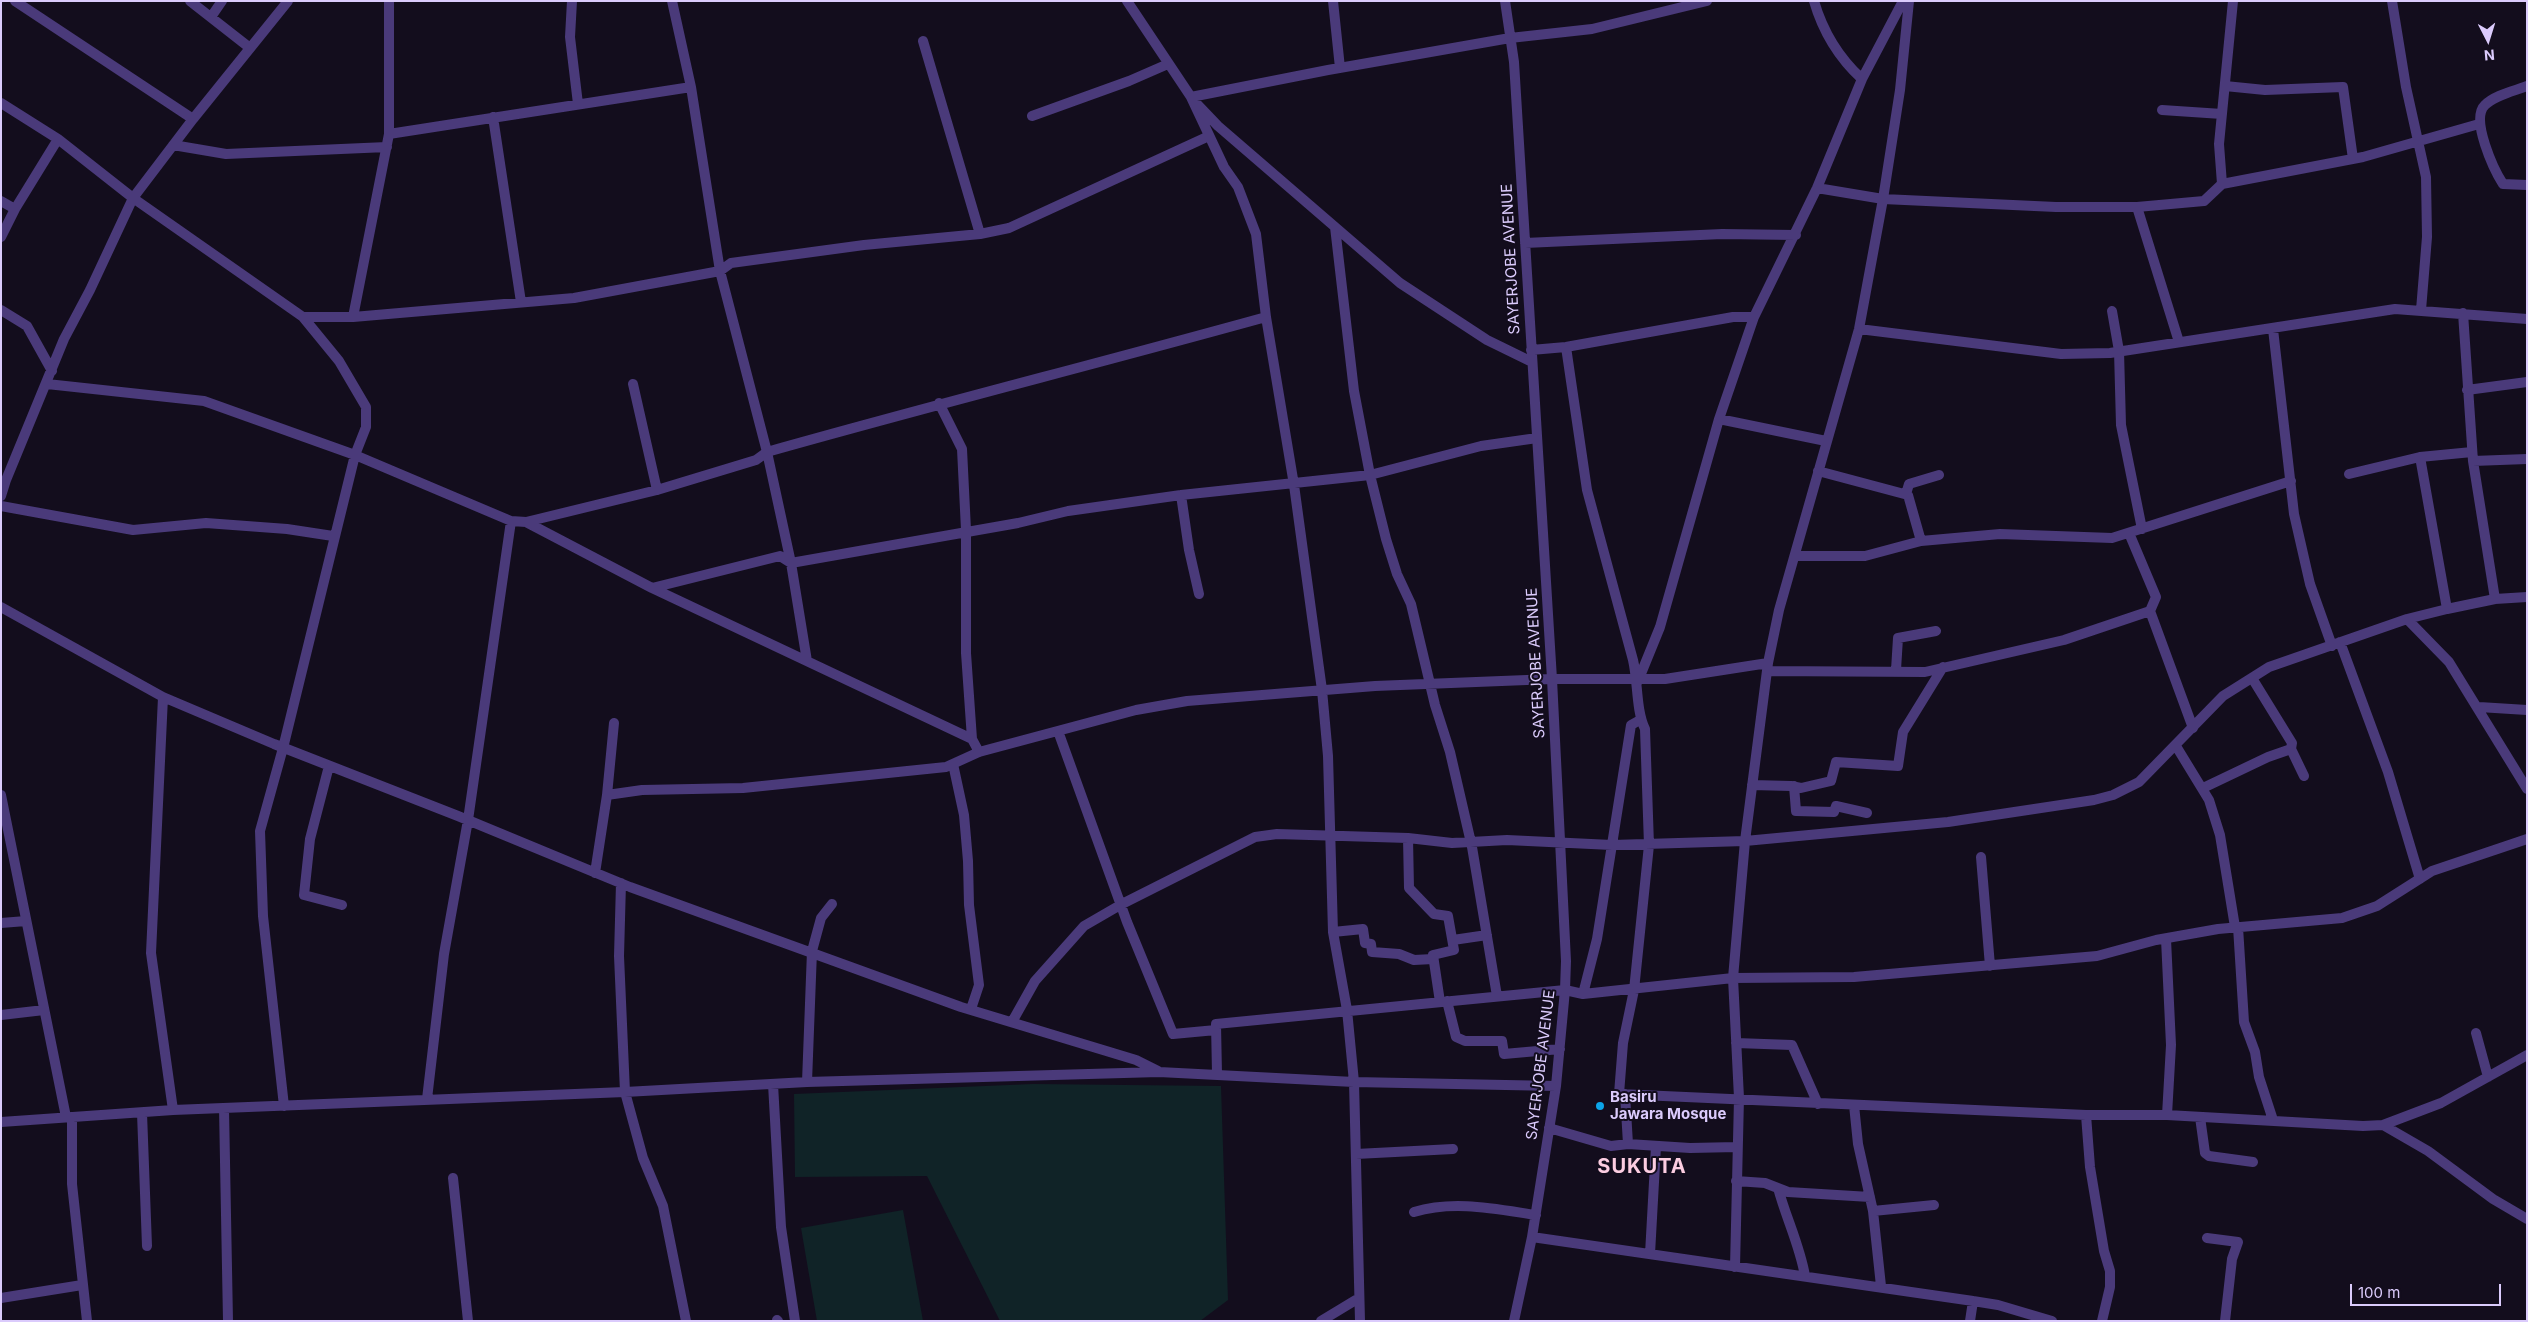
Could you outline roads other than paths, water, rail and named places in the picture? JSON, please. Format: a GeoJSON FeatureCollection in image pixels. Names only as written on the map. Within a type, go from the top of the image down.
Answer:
{"type":"FeatureCollection","features":[{"type":"Feature","properties":{"kind":"street"},"geometry":{"type":"LineString","coordinates":[[15,1],[193,119]]}},
{"type":"Feature","properties":{"kind":"street"},"geometry":{"type":"LineString","coordinates":[[190,1],[250,48]]}},
{"type":"Feature","properties":{"kind":"street"},"geometry":{"type":"LineString","coordinates":[[211,17],[222,1]]}},
{"type":"Feature","properties":{"kind":"street"},"geometry":{"type":"LineString","coordinates":[[1,496],[3,479],[47,384],[64,339],[90,290],[133,198],[193,119],[288,1]]}},
{"type":"Feature","properties":{"kind":"street"},"geometry":{"type":"LineString","coordinates":[[353,317],[389,134],[389,1]]}},
{"type":"Feature","properties":{"kind":"street"},"geometry":{"type":"LineString","coordinates":[[572,1],[570,38],[578,104]]}},
{"type":"Feature","properties":{"kind":"street"},"geometry":{"type":"LineString","coordinates":[[672,1],[691,87],[720,271],[767,452],[791,563],[807,661]]}},
{"type":"Feature","properties":{"kind":"street"},"geometry":{"type":"LineString","coordinates":[[1126,1],[1191,97],[1218,126],[1400,283],[1487,340],[1532,362]]}},
{"type":"Feature","properties":{"kind":"street"},"geometry":{"type":"LineString","coordinates":[[1333,1],[1340,68]]}},
{"type":"Feature","properties":{"kind":"street","name":"SAYERJOBE AVENUE"},"geometry":{"type":"LineString","coordinates":[[1505,1],[1514,62],[1552,679],[1561,841],[1565,990],[1556,1086],[1536,1215],[1514,1321]]}},
{"type":"Feature","properties":{"kind":"street"},"geometry":{"type":"LineString","coordinates":[[1191,97],[1510,38],[1592,29],[1707,1]]}},
{"type":"Feature","properties":{"kind":"street"},"geometry":{"type":"LineString","coordinates":[[1814,1],[1820,21],[1843,62],[1862,79]]}},
{"type":"Feature","properties":{"kind":"street"},"geometry":{"type":"LineString","coordinates":[[1638,680],[1660,627],[1720,419],[1754,317],[1796,235],[1862,79],[1902,1]]}},
{"type":"Feature","properties":{"kind":"street"},"geometry":{"type":"LineString","coordinates":[[1735,1267],[1739,1098],[1733,978],[1745,841],[1767,667],[1826,441],[1859,329],[1883,199],[1900,90],[1908,1]]}},
{"type":"Feature","properties":{"kind":"street"},"geometry":{"type":"LineString","coordinates":[[2222,184],[2219,144],[2233,1]]}},
{"type":"Feature","properties":{"kind":"street"},"geometry":{"type":"LineString","coordinates":[[2392,1],[2417,142],[2426,177],[2427,237],[2421,310]]}},
{"type":"Feature","properties":{"kind":"street"},"geometry":{"type":"LineString","coordinates":[[924,42],[980,234]]}},
{"type":"Feature","properties":{"kind":"street"},"geometry":{"type":"LineString","coordinates":[[1032,116],[1129,81],[1168,64]]}},
{"type":"Feature","properties":{"kind":"street"},"geometry":{"type":"LineString","coordinates":[[2225,86],[2265,90],[2343,87],[2353,159]]}},
{"type":"Feature","properties":{"kind":"street"},"geometry":{"type":"LineString","coordinates":[[2527,86],[2486,104],[2480,113],[2479,124],[2495,171],[2503,184],[2527,185]]}},
{"type":"Feature","properties":{"kind":"street"},"geometry":{"type":"LineString","coordinates":[[389,134],[691,87]]}},
{"type":"Feature","properties":{"kind":"street"},"geometry":{"type":"LineString","coordinates":[[1191,97],[1224,167],[1238,187],[1256,234],[1266,317],[1294,485],[1322,690],[1331,836],[1333,932],[1347,1010],[1354,1082],[1360,1321]]}},
{"type":"Feature","properties":{"kind":"street"},"geometry":{"type":"LineString","coordinates":[[1,103],[58,140],[133,198],[302,317],[339,361],[366,407],[366,427],[355,455],[333,536],[283,748],[260,831],[263,916],[284,1106]]}},
{"type":"Feature","properties":{"kind":"street"},"geometry":{"type":"LineString","coordinates":[[2162,110],[2222,114]]}},
{"type":"Feature","properties":{"kind":"street"},"geometry":{"type":"LineString","coordinates":[[493,117],[521,302]]}},
{"type":"Feature","properties":{"kind":"street"},"geometry":{"type":"LineString","coordinates":[[1817,188],[1883,199],[2056,207],[2137,207],[2204,201],[2222,184],[2353,159],[2479,124]]}},
{"type":"Feature","properties":{"kind":"street"},"geometry":{"type":"LineString","coordinates":[[302,317],[353,317],[574,298],[720,271],[731,263],[864,245],[980,234],[1009,228],[1209,136]]}},
{"type":"Feature","properties":{"kind":"street"},"geometry":{"type":"LineString","coordinates":[[1,237],[15,209],[58,140]]}},
{"type":"Feature","properties":{"kind":"street"},"geometry":{"type":"LineString","coordinates":[[173,145],[226,154],[387,146]]}},
{"type":"Feature","properties":{"kind":"street"},"geometry":{"type":"LineString","coordinates":[[1,201],[15,209]]}},
{"type":"Feature","properties":{"kind":"street"},"geometry":{"type":"LineString","coordinates":[[2137,207],[2179,342]]}},
{"type":"Feature","properties":{"kind":"street"},"geometry":{"type":"LineString","coordinates":[[1335,227],[1354,391],[1370,476],[1397,574],[1411,604],[1430,685],[1450,752],[1471,842],[1497,996]]}},
{"type":"Feature","properties":{"kind":"street"},"geometry":{"type":"LineString","coordinates":[[1525,243],[1722,234],[1796,235]]}},
{"type":"Feature","properties":{"kind":"street"},"geometry":{"type":"LineString","coordinates":[[1859,329],[2061,354],[2119,351],[2274,329],[2394,309],[2527,319]]}},
{"type":"Feature","properties":{"kind":"street"},"geometry":{"type":"LineString","coordinates":[[1,310],[27,326],[52,371]]}},
{"type":"Feature","properties":{"kind":"street"},"geometry":{"type":"LineString","coordinates":[[2112,311],[2119,351],[2121,425],[2142,529]]}},
{"type":"Feature","properties":{"kind":"street"},"geometry":{"type":"LineString","coordinates":[[2463,313],[2472,456],[2495,599]]}},
{"type":"Feature","properties":{"kind":"street"},"geometry":{"type":"LineString","coordinates":[[47,384],[204,401],[355,455],[511,521],[526,522],[657,490],[756,460],[767,452],[939,403],[1046,378],[1266,317]]}},
{"type":"Feature","properties":{"kind":"street"},"geometry":{"type":"LineString","coordinates":[[1531,350],[1566,347],[1734,317],[1754,317]]}},
{"type":"Feature","properties":{"kind":"street"},"geometry":{"type":"LineString","coordinates":[[2274,329],[2294,514],[2310,584],[2388,772],[2420,878]]}},
{"type":"Feature","properties":{"kind":"street"},"geometry":{"type":"LineString","coordinates":[[1566,347],[1587,490],[1638,680],[1640,720],[1644,729],[1649,845],[1634,990],[1623,1043],[1619,1094],[2086,1115],[2167,1115],[2363,1126],[2383,1125],[2441,1103],[2488,1078],[2500,1068],[2527,1055]]}},
{"type":"Feature","properties":{"kind":"street"},"geometry":{"type":"LineString","coordinates":[[2467,390],[2527,382]]}},
{"type":"Feature","properties":{"kind":"street"},"geometry":{"type":"LineString","coordinates":[[633,384],[657,490]]}},
{"type":"Feature","properties":{"kind":"street"},"geometry":{"type":"LineString","coordinates":[[939,403],[962,449],[966,530],[966,653],[972,739],[979,752]]}},
{"type":"Feature","properties":{"kind":"street"},"geometry":{"type":"LineString","coordinates":[[1720,419],[1826,441]]}},
{"type":"Feature","properties":{"kind":"street"},"geometry":{"type":"LineString","coordinates":[[652,588],[780,556],[791,563],[966,530],[1018,523],[1068,511],[1181,495],[1370,476],[1481,446],[1537,438]]}},
{"type":"Feature","properties":{"kind":"street"},"geometry":{"type":"LineString","coordinates":[[2349,474],[2420,458],[2472,456],[2527,459]]}},
{"type":"Feature","properties":{"kind":"street"},"geometry":{"type":"LineString","coordinates":[[2420,458],[2447,609]]}},
{"type":"Feature","properties":{"kind":"street"},"geometry":{"type":"LineString","coordinates":[[1818,471],[1908,495],[1921,541]]}},
{"type":"Feature","properties":{"kind":"street"},"geometry":{"type":"LineString","coordinates":[[1906,494],[1908,484],[1939,476]]}},
{"type":"Feature","properties":{"kind":"street"},"geometry":{"type":"LineString","coordinates":[[1795,556],[1864,556],[1921,541],[2000,534],[2112,538],[2291,481]]}},
{"type":"Feature","properties":{"kind":"street"},"geometry":{"type":"LineString","coordinates":[[1181,495],[1189,550],[1199,594]]}},
{"type":"Feature","properties":{"kind":"street"},"geometry":{"type":"LineString","coordinates":[[1,506],[133,530],[206,523],[288,529],[333,536]]}},
{"type":"Feature","properties":{"kind":"street"},"geometry":{"type":"LineString","coordinates":[[427,1099],[444,954],[468,820],[511,521]]}},
{"type":"Feature","properties":{"kind":"street"},"geometry":{"type":"LineString","coordinates":[[526,522],[652,588],[972,739]]}},
{"type":"Feature","properties":{"kind":"street"},"geometry":{"type":"LineString","coordinates":[[2129,533],[2156,597],[2150,611],[2193,728]]}},
{"type":"Feature","properties":{"kind":"street"},"geometry":{"type":"LineString","coordinates":[[1012,1022],[1035,982],[1084,926],[1122,904],[1255,837],[1277,834],[1408,838],[1452,842],[1561,841],[1612,845],[1745,841],[1948,822],[2094,800],[2112,795],[2139,782],[2223,696],[2269,667],[2407,619],[2495,599],[2527,597]]}},
{"type":"Feature","properties":{"kind":"street"},"geometry":{"type":"LineString","coordinates":[[1,607],[163,697],[283,748],[468,820],[621,883],[971,1010],[1136,1060],[1158,1072]]}},
{"type":"Feature","properties":{"kind":"street"},"geometry":{"type":"LineString","coordinates":[[607,795],[642,790],[742,788],[946,768],[979,752],[1136,710],[1186,701],[1322,690],[1552,679],[1665,679],[1767,667],[1925,672],[2064,640],[2150,611]]}},
{"type":"Feature","properties":{"kind":"street"},"geometry":{"type":"LineString","coordinates":[[2407,619],[2449,662],[2479,707],[2527,789]]}},
{"type":"Feature","properties":{"kind":"street"},"geometry":{"type":"LineString","coordinates":[[1896,670],[1898,638],[1936,631]]}},
{"type":"Feature","properties":{"kind":"street"},"geometry":{"type":"LineString","coordinates":[[1752,785],[1794,786],[1801,788],[1831,781],[1836,762],[1898,766],[1903,732],[1943,667]]}},
{"type":"Feature","properties":{"kind":"street"},"geometry":{"type":"LineString","coordinates":[[2252,678],[2292,743],[2291,748],[2304,776]]}},
{"type":"Feature","properties":{"kind":"street"},"geometry":{"type":"LineString","coordinates":[[163,697],[151,953],[173,1110]]}},
{"type":"Feature","properties":{"kind":"street"},"geometry":{"type":"LineString","coordinates":[[2479,707],[2527,710]]}},
{"type":"Feature","properties":{"kind":"street"},"geometry":{"type":"LineString","coordinates":[[1583,994],[1597,939],[1631,724],[1640,720]]}},
{"type":"Feature","properties":{"kind":"street"},"geometry":{"type":"LineString","coordinates":[[595,873],[607,795],[614,722]]}},
{"type":"Feature","properties":{"kind":"street"},"geometry":{"type":"LineString","coordinates":[[1058,731],[1127,922],[1173,1034],[1216,1030]]}},
{"type":"Feature","properties":{"kind":"street"},"geometry":{"type":"LineString","coordinates":[[2176,746],[2210,800],[2220,835],[2237,927],[2244,1022],[2255,1052],[2258,1077],[2273,1120]]}},
{"type":"Feature","properties":{"kind":"street"},"geometry":{"type":"LineString","coordinates":[[2203,788],[2291,748]]}},
{"type":"Feature","properties":{"kind":"street"},"geometry":{"type":"LineString","coordinates":[[953,764],[964,815],[969,906],[979,985],[971,1010]]}},
{"type":"Feature","properties":{"kind":"street"},"geometry":{"type":"LineString","coordinates":[[329,766],[310,839],[304,896],[342,905]]}},
{"type":"Feature","properties":{"kind":"street"},"geometry":{"type":"LineString","coordinates":[[1794,786],[1796,811],[1834,812],[1836,806],[1867,813]]}},
{"type":"Feature","properties":{"kind":"street"},"geometry":{"type":"LineString","coordinates":[[1,795],[5,829],[69,1117],[72,1184],[87,1321]]}},
{"type":"Feature","properties":{"kind":"street"},"geometry":{"type":"LineString","coordinates":[[1408,838],[1409,888],[1434,914],[1448,916],[1454,950],[1433,955],[1433,959],[1444,1002],[1456,1037],[1465,1041],[1502,1041],[1504,1054],[1560,1049]]}},
{"type":"Feature","properties":{"kind":"street"},"geometry":{"type":"LineString","coordinates":[[1217,1074],[1216,1024],[1565,990],[1583,994],[1733,978],[1854,978],[2097,956],[2166,938],[2237,927],[2342,918],[2377,906],[2432,871],[2527,839]]}},
{"type":"Feature","properties":{"kind":"street"},"geometry":{"type":"LineString","coordinates":[[1981,857],[1990,966]]}},
{"type":"Feature","properties":{"kind":"street"},"geometry":{"type":"LineString","coordinates":[[621,883],[619,956],[625,1092],[643,1158],[663,1206],[686,1321]]}},
{"type":"Feature","properties":{"kind":"street"},"geometry":{"type":"LineString","coordinates":[[807,1082],[812,951],[821,918],[832,904]]}},
{"type":"Feature","properties":{"kind":"street"},"geometry":{"type":"LineString","coordinates":[[1,923],[26,921]]}},
{"type":"Feature","properties":{"kind":"street"},"geometry":{"type":"LineString","coordinates":[[1333,932],[1363,929],[1365,943],[1371,944],[1372,952],[1398,954],[1414,960],[1433,959]]}},
{"type":"Feature","properties":{"kind":"street"},"geometry":{"type":"LineString","coordinates":[[1453,940],[1487,935]]}},
{"type":"Feature","properties":{"kind":"street"},"geometry":{"type":"LineString","coordinates":[[2166,938],[2171,1045],[2167,1115]]}},
{"type":"Feature","properties":{"kind":"street"},"geometry":{"type":"LineString","coordinates":[[1,1016],[44,1010]]}},
{"type":"Feature","properties":{"kind":"street"},"geometry":{"type":"LineString","coordinates":[[2476,1033],[2488,1078]]}},
{"type":"Feature","properties":{"kind":"street"},"geometry":{"type":"LineString","coordinates":[[1736,1044],[1792,1045],[1818,1104]]}},
{"type":"Feature","properties":{"kind":"street"},"geometry":{"type":"LineString","coordinates":[[1,1122],[173,1110],[625,1092],[807,1082],[1158,1072],[1354,1082],[1556,1086]]}},
{"type":"Feature","properties":{"kind":"street"},"geometry":{"type":"LineString","coordinates":[[772,1084],[781,1228],[795,1321]]}},
{"type":"Feature","properties":{"kind":"street"},"geometry":{"type":"LineString","coordinates":[[1625,1094],[1628,1144]]}},
{"type":"Feature","properties":{"kind":"street"},"geometry":{"type":"LineString","coordinates":[[1854,1105],[1858,1144],[1870,1197],[1881,1286]]}},
{"type":"Feature","properties":{"kind":"street"},"geometry":{"type":"LineString","coordinates":[[224,1108],[228,1321]]}},
{"type":"Feature","properties":{"kind":"street"},"geometry":{"type":"LineString","coordinates":[[142,1113],[147,1246]]}},
{"type":"Feature","properties":{"kind":"street"},"geometry":{"type":"LineString","coordinates":[[2086,1115],[2090,1167],[2104,1251],[2110,1271],[2110,1287],[2102,1321]]}},
{"type":"Feature","properties":{"kind":"street"},"geometry":{"type":"LineString","coordinates":[[2200,1117],[2205,1153],[2210,1156],[2253,1162]]}},
{"type":"Feature","properties":{"kind":"street"},"geometry":{"type":"LineString","coordinates":[[2383,1125],[2428,1151],[2493,1199],[2527,1219]]}},
{"type":"Feature","properties":{"kind":"street"},"geometry":{"type":"LineString","coordinates":[[1549,1128],[1611,1146],[1628,1144],[1737,1147]]}},
{"type":"Feature","properties":{"kind":"street"},"geometry":{"type":"LineString","coordinates":[[1650,1254],[1656,1146]]}},
{"type":"Feature","properties":{"kind":"street"},"geometry":{"type":"LineString","coordinates":[[1356,1154],[1453,1148]]}},
{"type":"Feature","properties":{"kind":"street"},"geometry":{"type":"LineString","coordinates":[[453,1178],[468,1321]]}},
{"type":"Feature","properties":{"kind":"street"},"geometry":{"type":"LineString","coordinates":[[1736,1181],[1765,1183],[1788,1192],[1870,1197]]}},
{"type":"Feature","properties":{"kind":"street"},"geometry":{"type":"LineString","coordinates":[[1778,1188],[1786,1217],[1802,1255],[1805,1276]]}},
{"type":"Feature","properties":{"kind":"street"},"geometry":{"type":"LineString","coordinates":[[1414,1212],[1430,1207],[1462,1205],[1536,1215]]}},
{"type":"Feature","properties":{"kind":"street"},"geometry":{"type":"LineString","coordinates":[[1872,1211],[1934,1205]]}},
{"type":"Feature","properties":{"kind":"street"},"geometry":{"type":"LineString","coordinates":[[1532,1237],[1973,1300],[1998,1305],[2052,1321]]}},
{"type":"Feature","properties":{"kind":"street"},"geometry":{"type":"LineString","coordinates":[[2207,1238],[2238,1242],[2232,1259],[2225,1321]]}},
{"type":"Feature","properties":{"kind":"street"},"geometry":{"type":"LineString","coordinates":[[1,1298],[82,1285]]}},
{"type":"Feature","properties":{"kind":"street"},"geometry":{"type":"LineString","coordinates":[[1321,1321],[1359,1298]]}},
{"type":"Feature","properties":{"kind":"street"},"geometry":{"type":"LineString","coordinates":[[1970,1321],[1973,1300]]}},
{"type":"Feature","properties":{"kind":"place","name":"Basiru Jawara Mosque"},"geometry":{"type":"Point","coordinates":[1600,1106]}},
{"type":"Feature","properties":{"kind":"district","name":"SUKUTA"},"geometry":{"type":"Point","coordinates":[1642,1167]}}]}
